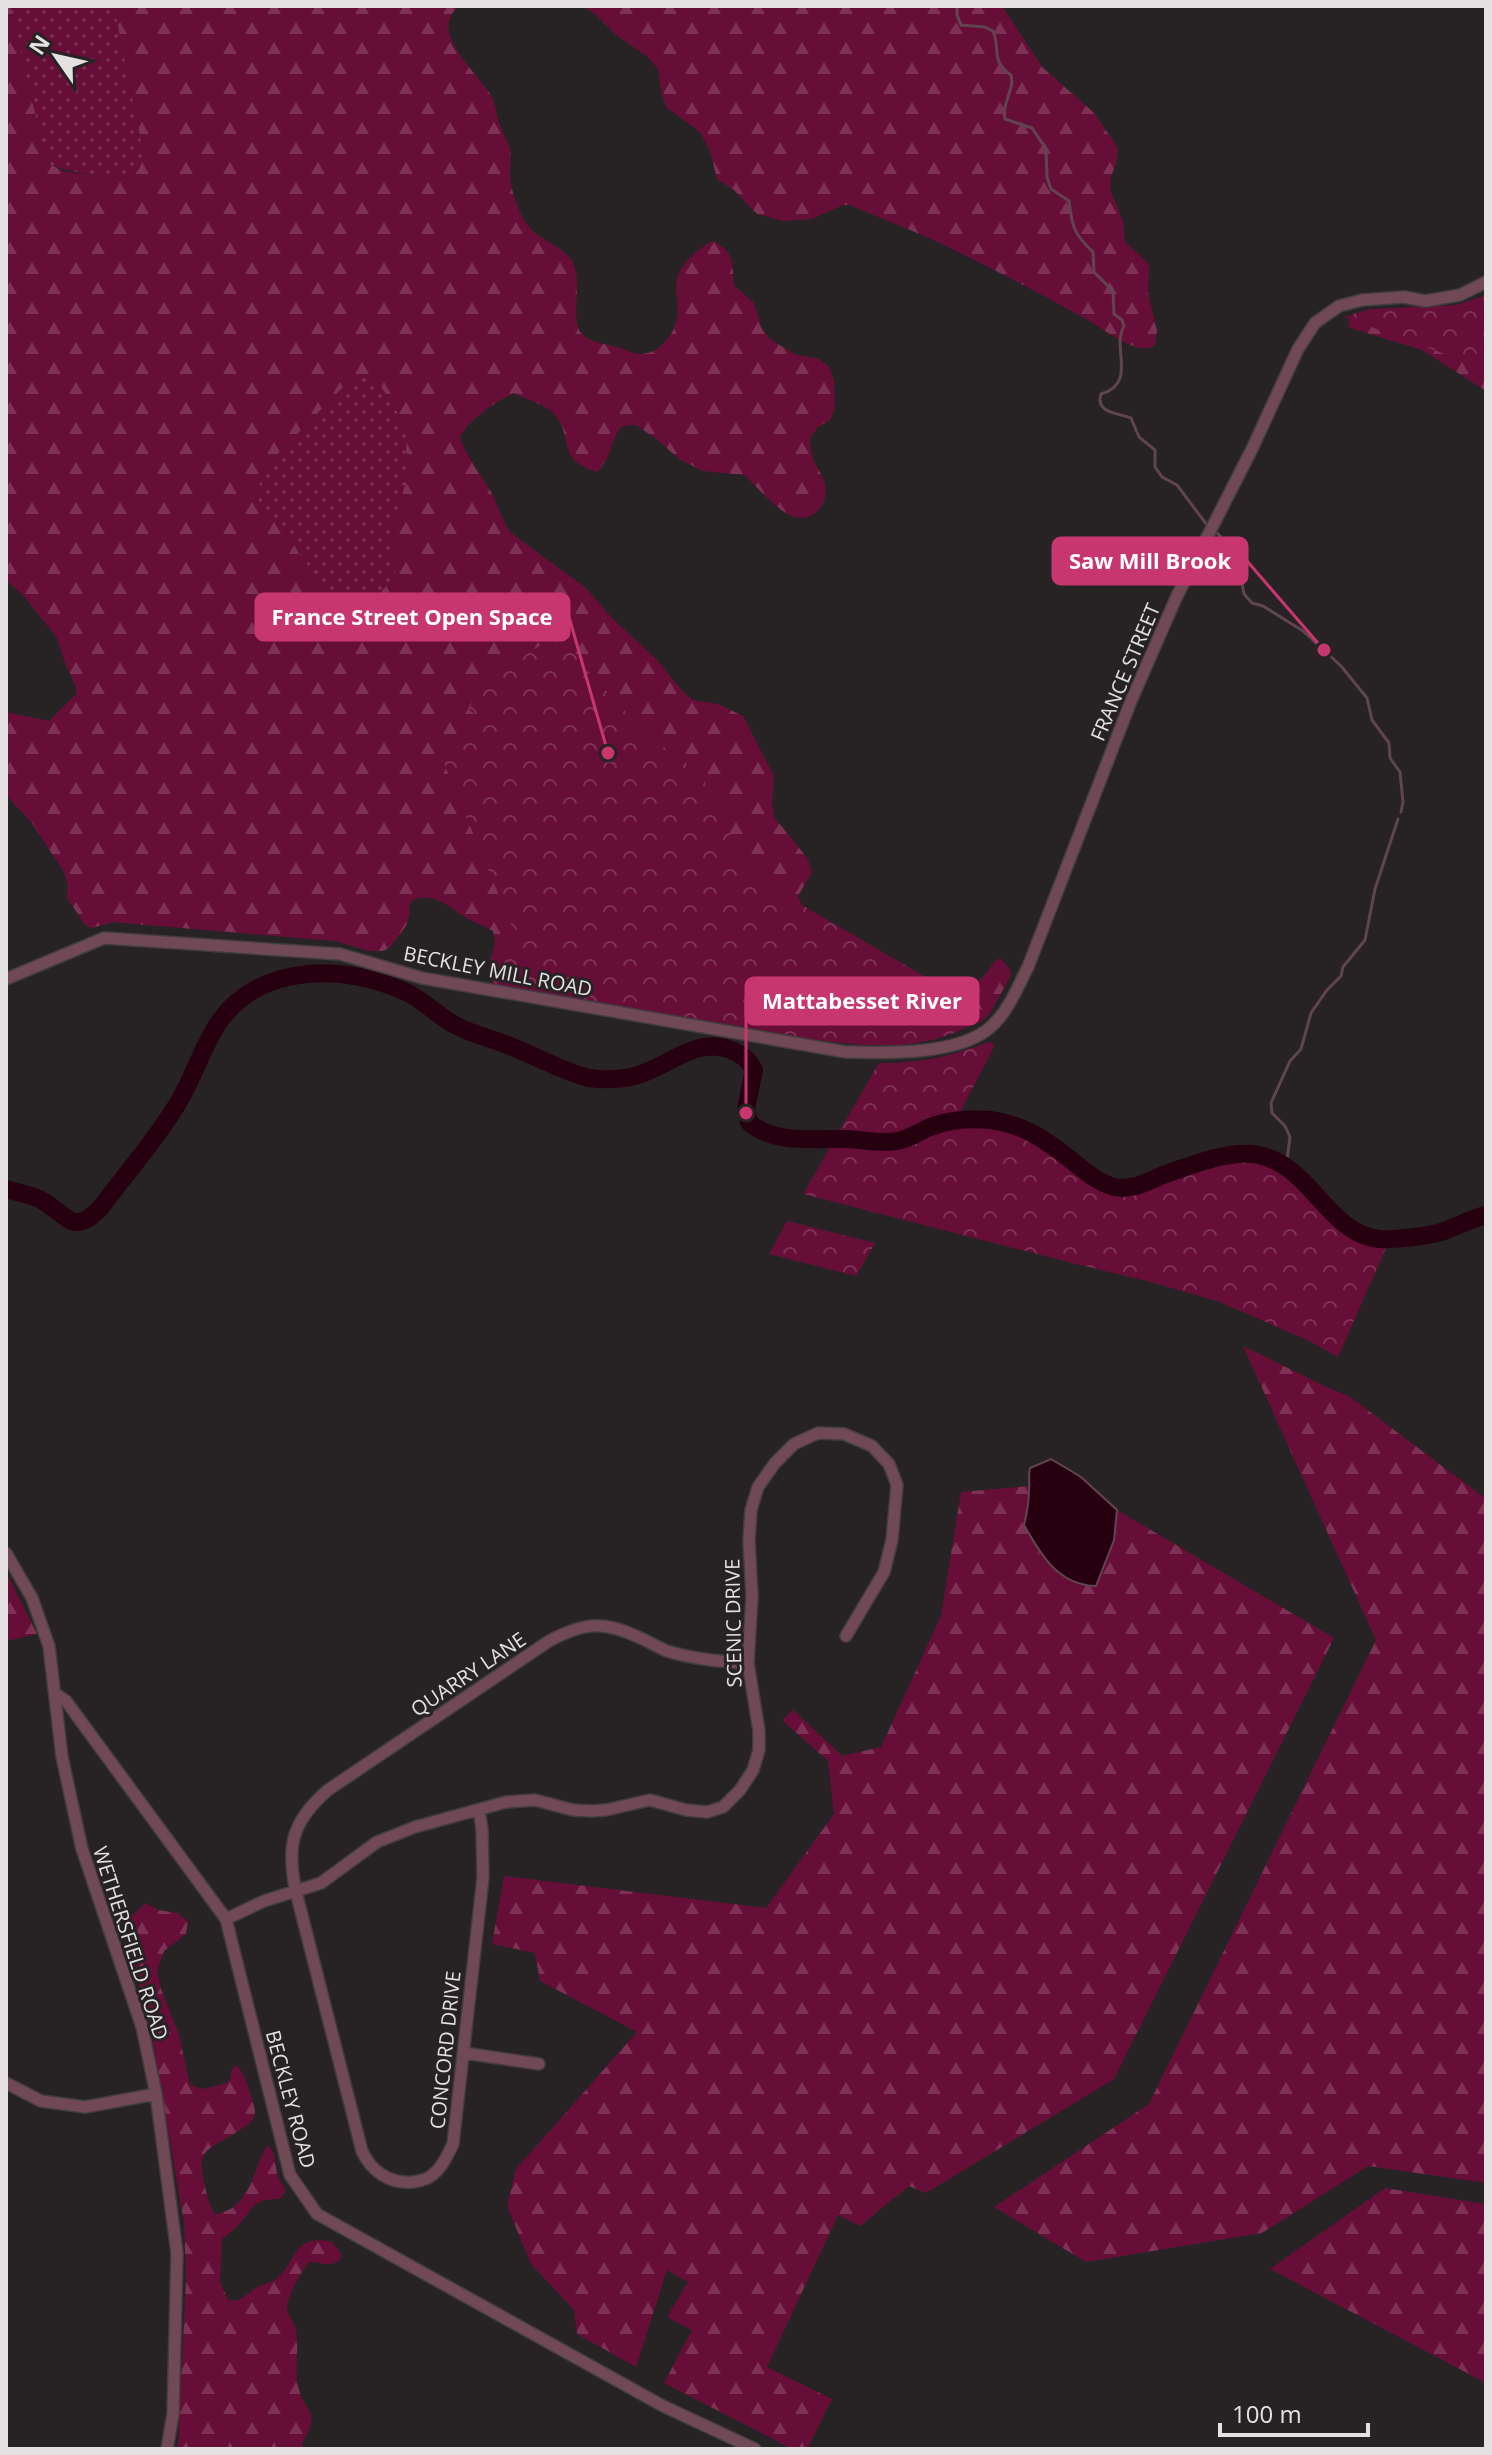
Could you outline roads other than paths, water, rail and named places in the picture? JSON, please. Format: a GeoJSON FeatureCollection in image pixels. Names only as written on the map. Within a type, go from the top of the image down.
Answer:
{"type":"FeatureCollection","features":[{"type":"Feature","properties":{"kind":"street","name":"FRANCE STREET"},"geometry":{"type":"LineString","coordinates":[[986,1031],[1011,1000],[1028,967],[1131,701],[1176,598],[1306,336],[1315,323],[1339,306],[1362,300],[1404,297],[1425,301],[1460,295],[1486,282]]}},
{"type":"Feature","properties":{"kind":"street","name":"BECKLEY MILL ROAD"},"geometry":{"type":"LineString","coordinates":[[6,979],[104,938],[340,954],[422,978],[846,1052],[908,1053],[964,1042],[986,1031]]}},
{"type":"Feature","properties":{"kind":"street","name":"SCENIC DRIVE"},"geometry":{"type":"LineString","coordinates":[[226,1919],[264,1901],[321,1883],[377,1842],[415,1827],[518,1800],[535,1800],[573,1810],[591,1811],[650,1800],[686,1810],[707,1812],[723,1807],[740,1790],[753,1770],[759,1750],[748,1663],[752,1596],[751,1510],[758,1487],[775,1463],[794,1444],[818,1433],[844,1434],[872,1446],[889,1464],[897,1485],[892,1540],[884,1572],[846,1636]]}},
{"type":"Feature","properties":{"kind":"street","name":"WETHERSFIELD ROAD"},"geometry":{"type":"LineString","coordinates":[[6,1553],[32,1598],[49,1646],[62,1757],[82,1849],[142,2027],[156,2094],[177,2253],[173,2414],[167,2449]]}},
{"type":"Feature","properties":{"kind":"street","name":"QUARRY LANE"},"geometry":{"type":"LineString","coordinates":[[296,1892],[291,1850],[302,1817],[313,1803],[549,1641],[570,1630],[592,1624],[609,1626],[684,1656],[748,1663]]}},
{"type":"Feature","properties":{"kind":"street","name":"BECKLEY ROAD"},"geometry":{"type":"LineString","coordinates":[[56,1694],[66,1701],[226,1919],[290,2175],[317,2214],[663,2406],[755,2449]]}},
{"type":"Feature","properties":{"kind":"street","name":"CONCORD DRIVE"},"geometry":{"type":"LineString","coordinates":[[296,1892],[362,2151],[379,2174],[407,2182],[424,2180],[444,2162],[453,2144],[483,1878],[479,1810]]}},
{"type":"Feature","properties":{"kind":"street"},"geometry":{"type":"LineString","coordinates":[[464,2053],[539,2064]]}},
{"type":"Feature","properties":{"kind":"street"},"geometry":{"type":"LineString","coordinates":[[6,2083],[41,2101],[85,2107],[156,2094]]}},
{"type":"Feature","properties":{"kind":"waterway"},"geometry":{"type":"LineString","coordinates":[[957,6],[961,25],[985,27],[993,31],[998,60],[1011,75],[1012,81],[1005,119],[1032,128],[1046,149],[1047,177],[1051,189],[1069,201],[1075,230],[1093,252],[1094,272],[1113,291],[1114,314],[1124,326],[1120,344],[1122,364],[1118,382],[1101,394],[1101,405],[1104,409],[1131,418],[1139,437],[1155,450],[1155,467],[1162,477],[1177,485],[1207,525]]}},
{"type":"Feature","properties":{"kind":"waterway"},"geometry":{"type":"LineString","coordinates":[[1217,533],[1228,544],[1239,568],[1244,594],[1252,603],[1263,606],[1303,631],[1341,666],[1367,698],[1372,720],[1389,743],[1390,758],[1400,772],[1401,812]]}},
{"type":"Feature","properties":{"kind":"waterway"},"geometry":{"type":"LineString","coordinates":[[1286,1168],[1290,1137],[1285,1126],[1272,1113],[1271,1103],[1290,1061],[1301,1049],[1311,1013],[1365,940],[1375,889],[1398,819]]}},
{"type":"Feature","properties":{"kind":"waterway"},"geometry":{"type":"LineString","coordinates":[[6,1189],[39,1199],[71,1221],[78,1222],[92,1215],[169,1117],[213,1032],[237,1002],[258,988],[281,979],[307,974],[333,974],[384,983],[408,993],[460,1027],[589,1078],[632,1077],[694,1049],[718,1047],[731,1050],[745,1058],[754,1070],[746,1109],[749,1122],[770,1134],[783,1137],[891,1142],[944,1123],[967,1119],[990,1120],[1034,1134],[1095,1178],[1118,1188],[1141,1184],[1220,1157],[1252,1154],[1272,1159],[1304,1182],[1346,1225],[1380,1239],[1435,1233],[1486,1215]]}},
{"type":"Feature","properties":{"kind":"place","name":"Saw Mill Brook"},"geometry":{"type":"Point","coordinates":[1324,650]}},
{"type":"Feature","properties":{"kind":"place","name":"France Street Open Space"},"geometry":{"type":"Point","coordinates":[608,753]}},
{"type":"Feature","properties":{"kind":"place","name":"Mattabesset River"},"geometry":{"type":"Point","coordinates":[746,1113]}}]}
